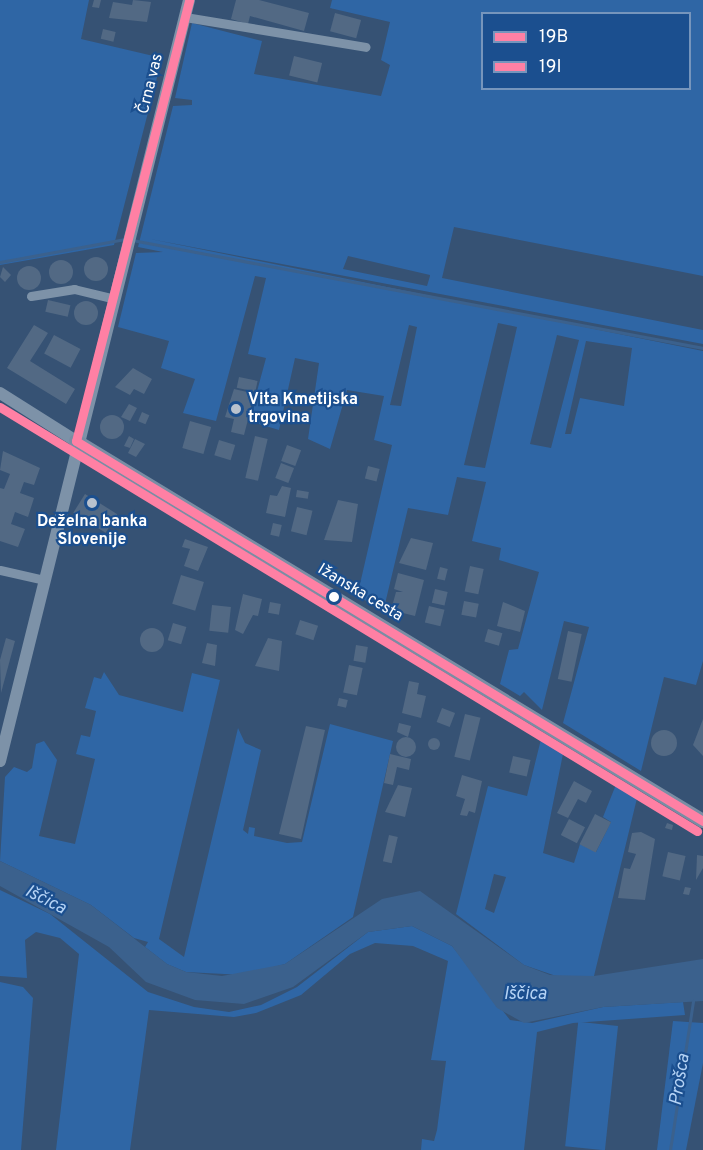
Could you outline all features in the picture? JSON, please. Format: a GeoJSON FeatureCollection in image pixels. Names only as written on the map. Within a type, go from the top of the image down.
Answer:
{"type":"FeatureCollection","features":[{"type":"Feature","properties":{"kind":"main road","name":"Ižanska cesta"},"geometry":{"type":"LineString","coordinates":[[76,441],[703,821]]}},
{"type":"Feature","properties":{"kind":"street","name":"Črna vas"},"geometry":{"type":"LineString","coordinates":[[0,762],[76,441],[115,299],[189,0]]}},
{"type":"Feature","properties":{"kind":"street"},"geometry":{"type":"LineString","coordinates":[[185,17],[366,47]]}},
{"type":"Feature","properties":{"kind":"street"},"geometry":{"type":"LineString","coordinates":[[31,296],[74,289],[115,299]]}},
{"type":"Feature","properties":{"kind":"street","name":"Ižanska cesta"},"geometry":{"type":"LineString","coordinates":[[0,393],[76,441]]}},
{"type":"Feature","properties":{"kind":"street"},"geometry":{"type":"LineString","coordinates":[[0,570],[44,580]]}},
{"type":"Feature","properties":{"kind":"shaded area"},"geometry":{"type":"Polygon","coordinates":[[[0,0],[89,0],[81,39],[162,58],[114,245],[0,265],[0,0]]]}},
{"type":"Feature","properties":{"kind":"shaded area"},"geometry":{"type":"Polygon","coordinates":[[[332,0],[703,0],[703,276],[454,227],[442,278],[703,330],[703,344],[150,239],[703,351],[703,661],[696,685],[664,677],[641,771],[563,723],[589,627],[564,621],[542,710],[524,692],[520,696],[500,684],[509,650],[518,649],[539,572],[499,560],[501,548],[472,541],[486,482],[457,477],[448,515],[408,508],[384,608],[357,597],[392,445],[374,440],[384,396],[347,390],[330,449],[308,439],[319,363],[295,358],[279,430],[249,421],[266,358],[248,354],[266,278],[255,276],[216,421],[183,413],[195,379],[161,368],[169,341],[118,327],[136,253],[163,252],[138,247],[173,106],[192,105],[192,100],[175,98],[192,23],[262,41],[254,74],[381,96],[390,65],[381,60],[390,22],[330,8],[332,0]],[[348,256],[343,269],[427,286],[430,275],[348,256]],[[498,323],[464,465],[485,468],[517,327],[498,323]],[[409,325],[390,405],[401,406],[417,327],[409,325]],[[557,335],[530,444],[551,448],[579,340],[557,335]],[[586,341],[565,434],[571,434],[580,398],[624,406],[632,348],[586,341]]]}},
{"type":"Feature","properties":{"kind":"shaded area"},"geometry":{"type":"Polygon","coordinates":[[[104,672],[119,695],[183,712],[192,673],[220,680],[159,939],[184,957],[238,728],[245,743],[261,750],[243,830],[248,834],[249,827],[255,828],[254,836],[287,843],[302,842],[330,724],[393,741],[353,917],[285,964],[244,975],[186,972],[167,964],[145,947],[148,942],[134,938],[91,905],[0,861],[5,777],[14,767],[27,772],[32,768],[36,744],[44,741],[57,760],[39,836],[75,844],[95,759],[76,754],[81,735],[90,737],[96,711],[85,708],[94,677],[101,679],[104,672]]]}},
{"type":"Feature","properties":{"kind":"shaded area"},"geometry":{"type":"Polygon","coordinates":[[[542,735],[564,749],[543,853],[574,863],[580,844],[596,852],[611,822],[603,817],[617,782],[638,794],[594,976],[559,977],[524,965],[456,914],[488,786],[527,796],[542,735]],[[494,874],[485,909],[494,913],[506,877],[494,874]]]}},
{"type":"Feature","properties":{"kind":"shaded area"},"geometry":{"type":"Polygon","coordinates":[[[0,890],[50,914],[148,992],[194,1007],[229,1012],[261,1005],[297,987],[368,932],[412,926],[452,946],[510,1020],[532,1023],[603,1007],[683,1002],[685,1015],[573,1023],[537,1032],[524,1150],[421,1150],[422,1139],[434,1141],[437,1130],[446,1061],[431,1060],[448,961],[413,946],[375,943],[350,954],[301,995],[256,1013],[234,1017],[149,1010],[130,1150],[56,1150],[79,954],[60,938],[36,932],[25,940],[27,978],[0,976],[0,890]]]}},
{"type":"Feature","properties":{"kind":"shaded area"},"geometry":{"type":"Polygon","coordinates":[[[0,982],[23,987],[33,998],[21,1150],[0,1150],[0,982]]]}},
{"type":"Feature","properties":{"kind":"shaded area"},"geometry":{"type":"Polygon","coordinates":[[[673,1021],[703,1023],[703,1063],[686,1150],[657,1150],[673,1021]]]}},
{"type":"Feature","properties":{"kind":"shaded area"},"geometry":{"type":"Polygon","coordinates":[[[578,1022],[618,1026],[605,1150],[565,1146],[578,1022]]]}},
{"type":"Feature","properties":{"kind":"water","name":"Iščica"},"geometry":{"type":"Polygon","coordinates":[[[0,861],[91,905],[167,964],[186,972],[222,976],[285,964],[382,899],[420,891],[524,965],[550,975],[594,976],[703,959],[703,1001],[603,1007],[524,1023],[497,1008],[452,946],[412,926],[368,932],[293,987],[244,1004],[195,1000],[146,982],[109,947],[0,886],[0,861]]]}},
{"type":"Feature","properties":{"kind":"building"},"geometry":{"type":"Polygon","coordinates":[[[94,0],[101,0],[99,8],[92,7],[94,0]]]}},
{"type":"Feature","properties":{"kind":"building"},"geometry":{"type":"Polygon","coordinates":[[[133,0],[151,2],[147,22],[109,18],[113,2],[132,5],[133,0]]]}},
{"type":"Feature","properties":{"kind":"building"},"geometry":{"type":"Polygon","coordinates":[[[236,0],[259,0],[309,13],[304,31],[250,16],[248,24],[231,19],[236,0]]]}},
{"type":"Feature","properties":{"kind":"building"},"geometry":{"type":"Polygon","coordinates":[[[335,13],[361,20],[356,38],[330,31],[335,13]]]}},
{"type":"Feature","properties":{"kind":"building"},"geometry":{"type":"Polygon","coordinates":[[[103,29],[116,32],[113,42],[101,39],[103,29]]]}},
{"type":"Feature","properties":{"kind":"building"},"geometry":{"type":"Polygon","coordinates":[[[294,56],[322,63],[317,82],[289,75],[294,56]]]}},
{"type":"Feature","properties":{"kind":"building"},"geometry":{"type":"Polygon","coordinates":[[[96,257],[105,260],[108,269],[105,278],[96,281],[87,278],[84,269],[87,260],[96,257]]]}},
{"type":"Feature","properties":{"kind":"building"},"geometry":{"type":"Polygon","coordinates":[[[61,260],[70,263],[73,272],[70,281],[61,284],[52,281],[49,272],[52,263],[61,260]]]}},
{"type":"Feature","properties":{"kind":"building"},"geometry":{"type":"Polygon","coordinates":[[[29,266],[38,269],[41,278],[38,287],[29,290],[20,287],[17,278],[20,269],[29,266]]]}},
{"type":"Feature","properties":{"kind":"building"},"geometry":{"type":"Polygon","coordinates":[[[3,267],[11,275],[5,282],[0,277],[3,267]]]}},
{"type":"Feature","properties":{"kind":"building"},"geometry":{"type":"Polygon","coordinates":[[[48,300],[70,305],[68,317],[45,312],[48,300]]]}},
{"type":"Feature","properties":{"kind":"building"},"geometry":{"type":"Polygon","coordinates":[[[86,301],[95,304],[98,313],[95,322],[86,325],[77,322],[74,313],[77,304],[86,301]]]}},
{"type":"Feature","properties":{"kind":"building"},"geometry":{"type":"Polygon","coordinates":[[[34,325],[48,333],[30,361],[75,389],[66,404],[7,368],[34,325]]]}},
{"type":"Feature","properties":{"kind":"building"},"geometry":{"type":"Polygon","coordinates":[[[54,335],[80,349],[71,368],[44,354],[54,335]]]}},
{"type":"Feature","properties":{"kind":"building"},"geometry":{"type":"Polygon","coordinates":[[[133,368],[152,379],[144,394],[134,389],[130,395],[115,387],[133,368]]]}},
{"type":"Feature","properties":{"kind":"building"},"geometry":{"type":"Polygon","coordinates":[[[239,377],[258,381],[255,392],[237,388],[239,377]]]}},
{"type":"Feature","properties":{"kind":"building"},"geometry":{"type":"Polygon","coordinates":[[[234,389],[256,394],[254,400],[246,398],[253,400],[244,435],[231,432],[234,419],[225,417],[234,389]]]}},
{"type":"Feature","properties":{"kind":"building"},"geometry":{"type":"Polygon","coordinates":[[[129,404],[137,408],[130,421],[121,417],[129,404]]]}},
{"type":"Feature","properties":{"kind":"building"},"geometry":{"type":"Polygon","coordinates":[[[142,412],[149,415],[145,424],[138,421],[142,412]]]}},
{"type":"Feature","properties":{"kind":"building"},"geometry":{"type":"Polygon","coordinates":[[[112,415],[121,418],[124,427],[121,436],[112,439],[103,436],[100,427],[103,418],[112,415]]]}},
{"type":"Feature","properties":{"kind":"building"},"geometry":{"type":"Polygon","coordinates":[[[190,421],[211,427],[203,454],[182,448],[190,421]]]}},
{"type":"Feature","properties":{"kind":"building"},"geometry":{"type":"Polygon","coordinates":[[[129,436],[134,439],[130,448],[124,446],[129,436]]]}},
{"type":"Feature","properties":{"kind":"building"},"geometry":{"type":"Polygon","coordinates":[[[255,436],[268,439],[258,481],[245,478],[255,436]]]}},
{"type":"Feature","properties":{"kind":"building"},"geometry":{"type":"Polygon","coordinates":[[[135,439],[145,444],[136,457],[128,453],[135,439]]]}},
{"type":"Feature","properties":{"kind":"building"},"geometry":{"type":"Polygon","coordinates":[[[219,440],[235,445],[231,460],[214,455],[219,440]]]}},
{"type":"Feature","properties":{"kind":"building"},"geometry":{"type":"Polygon","coordinates":[[[287,445],[301,450],[295,466],[281,461],[287,445]]]}},
{"type":"Feature","properties":{"kind":"building"},"geometry":{"type":"Polygon","coordinates":[[[3,451],[40,468],[34,485],[24,482],[20,493],[34,498],[28,517],[15,512],[11,524],[25,529],[18,547],[0,541],[0,488],[4,489],[10,474],[0,470],[3,451]]]}},
{"type":"Feature","properties":{"kind":"building"},"geometry":{"type":"Polygon","coordinates":[[[281,463],[294,468],[288,483],[275,478],[281,463]]]}},
{"type":"Feature","properties":{"kind":"building"},"geometry":{"type":"Polygon","coordinates":[[[368,466],[380,469],[376,482],[365,479],[368,466]]]}},
{"type":"Feature","properties":{"kind":"building"},"geometry":{"type":"Polygon","coordinates":[[[282,486],[291,488],[285,517],[266,513],[270,495],[277,496],[282,486]]]}},
{"type":"Feature","properties":{"kind":"building"},"geometry":{"type":"Polygon","coordinates":[[[297,490],[309,492],[308,499],[296,497],[297,490]]]}},
{"type":"Feature","properties":{"kind":"building"},"geometry":{"type":"Polygon","coordinates":[[[85,494],[117,514],[106,533],[73,513],[85,494]]]}},
{"type":"Feature","properties":{"kind":"building"},"geometry":{"type":"Polygon","coordinates":[[[338,500],[358,504],[352,542],[324,540],[338,500]]]}},
{"type":"Feature","properties":{"kind":"building"},"geometry":{"type":"Polygon","coordinates":[[[297,507],[313,511],[306,535],[291,531],[297,507]]]}},
{"type":"Feature","properties":{"kind":"building"},"geometry":{"type":"Polygon","coordinates":[[[273,523],[282,525],[279,537],[270,535],[273,523]]]}},
{"type":"Feature","properties":{"kind":"building"},"geometry":{"type":"Polygon","coordinates":[[[411,538],[433,543],[426,570],[399,563],[411,538]]]}},
{"type":"Feature","properties":{"kind":"building"},"geometry":{"type":"Polygon","coordinates":[[[185,539],[208,547],[198,571],[184,566],[190,549],[182,547],[185,539]]]}},
{"type":"Feature","properties":{"kind":"building"},"geometry":{"type":"Polygon","coordinates":[[[470,566],[484,569],[478,594],[465,591],[470,566]]]}},
{"type":"Feature","properties":{"kind":"building"},"geometry":{"type":"Polygon","coordinates":[[[440,567],[448,569],[445,581],[437,579],[440,567]]]}},
{"type":"Feature","properties":{"kind":"building"},"geometry":{"type":"Polygon","coordinates":[[[398,573],[424,580],[415,616],[391,610],[396,592],[403,592],[394,589],[398,573]]]}},
{"type":"Feature","properties":{"kind":"building"},"geometry":{"type":"Polygon","coordinates":[[[181,575],[204,582],[195,611],[172,604],[181,575]]]}},
{"type":"Feature","properties":{"kind":"building"},"geometry":{"type":"Polygon","coordinates":[[[435,589],[448,592],[445,606],[432,603],[435,589]]]}},
{"type":"Feature","properties":{"kind":"building"},"geometry":{"type":"Polygon","coordinates":[[[243,594],[262,599],[258,616],[253,615],[243,634],[235,630],[243,594]]]}},
{"type":"Feature","properties":{"kind":"building"},"geometry":{"type":"Polygon","coordinates":[[[464,601],[479,604],[476,618],[461,615],[464,601]]]}},
{"type":"Feature","properties":{"kind":"building"},"geometry":{"type":"Polygon","coordinates":[[[270,602],[281,604],[279,615],[268,613],[270,602]]]}},
{"type":"Feature","properties":{"kind":"building"},"geometry":{"type":"Polygon","coordinates":[[[503,602],[525,611],[520,632],[497,626],[503,602]]]}},
{"type":"Feature","properties":{"kind":"building"},"geometry":{"type":"Polygon","coordinates":[[[212,605],[231,607],[228,633],[209,631],[212,605]]]}},
{"type":"Feature","properties":{"kind":"building"},"geometry":{"type":"Polygon","coordinates":[[[429,606],[445,610],[440,626],[425,622],[429,606]]]}},
{"type":"Feature","properties":{"kind":"building"},"geometry":{"type":"Polygon","coordinates":[[[300,620],[318,626],[313,640],[295,634],[300,620]]]}},
{"type":"Feature","properties":{"kind":"building"},"geometry":{"type":"Polygon","coordinates":[[[173,623],[186,627],[181,644],[168,640],[173,623]]]}},
{"type":"Feature","properties":{"kind":"building"},"geometry":{"type":"Polygon","coordinates":[[[152,628],[160,632],[164,640],[160,648],[152,652],[144,648],[140,640],[144,632],[152,628]]]}},
{"type":"Feature","properties":{"kind":"building"},"geometry":{"type":"Polygon","coordinates":[[[488,629],[502,633],[499,646],[484,641],[488,629]]]}},
{"type":"Feature","properties":{"kind":"building"},"geometry":{"type":"Polygon","coordinates":[[[568,631],[582,634],[572,682],[558,679],[568,631]]]}},
{"type":"Feature","properties":{"kind":"building"},"geometry":{"type":"Polygon","coordinates":[[[6,638],[15,641],[1,693],[0,660],[6,638]]]}},
{"type":"Feature","properties":{"kind":"building"},"geometry":{"type":"Polygon","coordinates":[[[268,638],[282,641],[279,671],[255,666],[268,638]]]}},
{"type":"Feature","properties":{"kind":"building"},"geometry":{"type":"Polygon","coordinates":[[[207,643],[217,645],[215,666],[202,663],[207,643]]]}},
{"type":"Feature","properties":{"kind":"building"},"geometry":{"type":"Polygon","coordinates":[[[356,645],[368,647],[365,663],[353,661],[356,645]]]}},
{"type":"Feature","properties":{"kind":"building"},"geometry":{"type":"Polygon","coordinates":[[[349,665],[363,668],[357,695],[343,692],[349,665]]]}},
{"type":"Feature","properties":{"kind":"building"},"geometry":{"type":"Polygon","coordinates":[[[409,681],[419,683],[417,694],[426,696],[421,718],[402,713],[409,681]]]}},
{"type":"Feature","properties":{"kind":"building"},"geometry":{"type":"Polygon","coordinates":[[[339,698],[348,700],[346,708],[337,706],[339,698]]]}},
{"type":"Feature","properties":{"kind":"building"},"geometry":{"type":"Polygon","coordinates":[[[442,708],[455,713],[450,727],[437,722],[442,708]]]}},
{"type":"Feature","properties":{"kind":"building"},"geometry":{"type":"Polygon","coordinates":[[[465,714],[481,718],[470,761],[454,757],[465,714]]]}},
{"type":"Feature","properties":{"kind":"building"},"geometry":{"type":"Polygon","coordinates":[[[703,719],[703,756],[693,745],[703,719]]]}},
{"type":"Feature","properties":{"kind":"building"},"geometry":{"type":"Polygon","coordinates":[[[399,723],[411,726],[408,737],[397,732],[399,723]]]}},
{"type":"Feature","properties":{"kind":"building"},"geometry":{"type":"Polygon","coordinates":[[[306,726],[325,730],[301,839],[279,834],[306,726]]]}},
{"type":"Feature","properties":{"kind":"building"},"geometry":{"type":"Polygon","coordinates":[[[664,730],[673,734],[677,743],[673,752],[664,756],[655,752],[651,743],[655,734],[664,730]]]}},
{"type":"Feature","properties":{"kind":"building"},"geometry":{"type":"Polygon","coordinates":[[[406,737],[413,740],[416,747],[413,754],[406,757],[399,754],[396,747],[399,740],[406,737]]]}},
{"type":"Feature","properties":{"kind":"building"},"geometry":{"type":"Polygon","coordinates":[[[436,738],[439,739],[439,749],[432,750],[429,749],[428,742],[429,739],[436,738]]]}},
{"type":"Feature","properties":{"kind":"building"},"geometry":{"type":"Polygon","coordinates":[[[390,754],[411,759],[409,770],[397,767],[393,785],[384,783],[390,754]]]}},
{"type":"Feature","properties":{"kind":"building"},"geometry":{"type":"Polygon","coordinates":[[[513,756],[531,760],[527,777],[509,773],[513,756]]]}},
{"type":"Feature","properties":{"kind":"building"},"geometry":{"type":"Polygon","coordinates":[[[462,775],[482,781],[475,813],[469,811],[467,816],[460,815],[465,799],[456,796],[462,775]]]}},
{"type":"Feature","properties":{"kind":"building"},"geometry":{"type":"Polygon","coordinates":[[[574,781],[592,791],[586,803],[578,799],[568,818],[557,813],[574,781]]]}},
{"type":"Feature","properties":{"kind":"building"},"geometry":{"type":"Polygon","coordinates":[[[398,785],[412,788],[405,817],[385,812],[398,785]]]}},
{"type":"Feature","properties":{"kind":"building"},"geometry":{"type":"Polygon","coordinates":[[[595,814],[611,822],[596,852],[580,844],[595,814]]]}},
{"type":"Feature","properties":{"kind":"building"},"geometry":{"type":"Polygon","coordinates":[[[569,819],[585,827],[577,843],[561,835],[569,819]]]}},
{"type":"Feature","properties":{"kind":"building"},"geometry":{"type":"Polygon","coordinates":[[[667,823],[673,825],[672,830],[665,828],[667,823]]]}},
{"type":"Feature","properties":{"kind":"building"},"geometry":{"type":"Polygon","coordinates":[[[641,832],[655,839],[645,900],[618,898],[624,868],[630,869],[636,854],[628,852],[632,833],[641,832]]]}},
{"type":"Feature","properties":{"kind":"building"},"geometry":{"type":"Polygon","coordinates":[[[389,835],[398,837],[392,863],[383,861],[389,835]]]}},
{"type":"Feature","properties":{"kind":"building"},"geometry":{"type":"Polygon","coordinates":[[[668,852],[686,856],[680,880],[662,876],[668,852]]]}},
{"type":"Feature","properties":{"kind":"building"},"geometry":{"type":"Polygon","coordinates":[[[697,855],[703,856],[703,868],[696,880],[697,855]]]}},
{"type":"Feature","properties":{"kind":"building"},"geometry":{"type":"Polygon","coordinates":[[[685,887],[691,888],[689,895],[683,894],[685,887]]]}},
{"type":"Feature","properties":{"kind":"waterway"},"geometry":{"type":"LineString","coordinates":[[0,262],[125,239]]}},
{"type":"Feature","properties":{"kind":"waterway"},"geometry":{"type":"LineString","coordinates":[[132,240],[703,348]]}},
{"type":"Feature","properties":{"kind":"waterway","name":"Prošca"},"geometry":{"type":"LineString","coordinates":[[670,1150],[693,1001]]}},
{"type":"Feature","properties":{"kind":"transit line","name":"19B"},"geometry":{"type":"LineString","coordinates":[[76,441],[189,0]]}},
{"type":"Feature","properties":{"kind":"transit line","name":"19I"},"geometry":{"type":"LineString","coordinates":[[0,407],[697,831]]}},
{"type":"Feature","properties":{"kind":"transit line","name":"19B"},"geometry":{"type":"LineString","coordinates":[[76,441],[703,821]]}},
{"type":"Feature","properties":{"kind":"place","name":"Vita Kmetijska trgovina"},"geometry":{"type":"Point","coordinates":[236,409]}},
{"type":"Feature","properties":{"kind":"place","name":"Deželna banka Slovenije"},"geometry":{"type":"Point","coordinates":[92,503]}}]}
